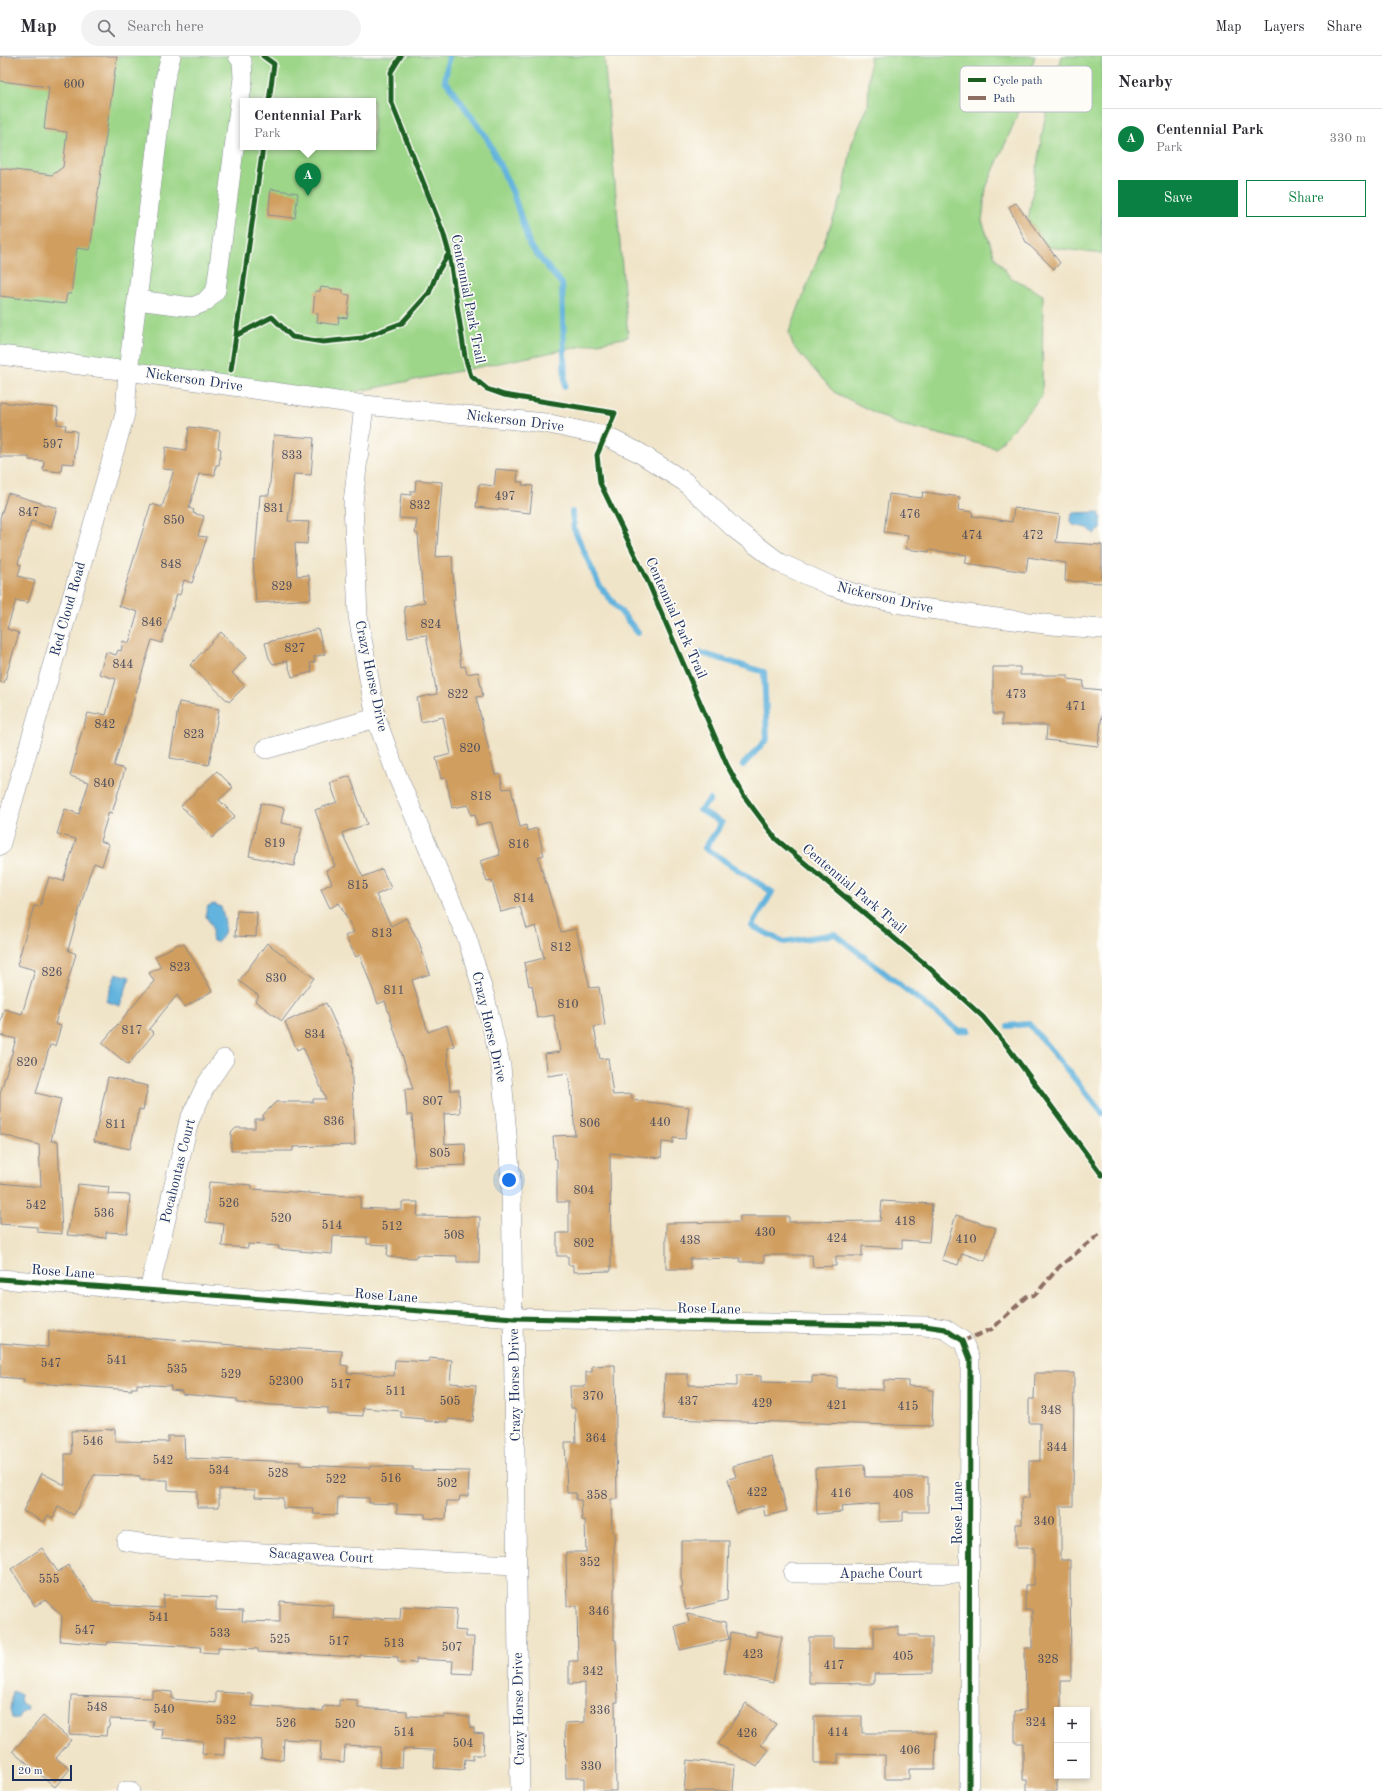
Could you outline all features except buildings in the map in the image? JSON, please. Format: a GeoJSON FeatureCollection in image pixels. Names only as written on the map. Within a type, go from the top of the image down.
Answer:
{"type":"FeatureCollection","features":[{"type":"Feature","properties":{"kind":"street","name":"Red Cloud Road"},"geometry":{"type":"LineString","coordinates":[[0,846],[125,414],[128,371],[165,79],[171,56]]}},
{"type":"Feature","properties":{"kind":"street"},"geometry":{"type":"LineString","coordinates":[[238,56],[242,61],[243,78],[240,98]]}},
{"type":"Feature","properties":{"kind":"street"},"geometry":{"type":"LineString","coordinates":[[137,300],[192,307],[205,302],[216,290],[240,102]]}},
{"type":"Feature","properties":{"kind":"street","name":"Nickerson Drive"},"geometry":{"type":"LineString","coordinates":[[0,355],[128,371],[364,405],[545,423],[605,436],[638,452],[685,482],[735,529],[780,563],[831,586],[863,596],[920,608],[1052,625],[1102,629]]}},
{"type":"Feature","properties":{"kind":"street","name":"Crazy Horse Drive"},"geometry":{"type":"LineString","coordinates":[[364,405],[352,503],[358,616],[376,718],[396,773],[467,938],[485,997],[501,1066],[512,1180],[520,1791]]}},
{"type":"Feature","properties":{"kind":"street"},"geometry":{"type":"LineString","coordinates":[[266,749],[376,718]]}},
{"type":"Feature","properties":{"kind":"street","name":"Pocahontas Court"},"geometry":{"type":"LineString","coordinates":[[149,1291],[188,1121],[206,1085],[224,1059]]}},
{"type":"Feature","properties":{"kind":"street","name":"Rose Lane"},"geometry":{"type":"LineString","coordinates":[[0,1279],[514,1318],[925,1326],[946,1329],[963,1341],[970,1359],[969,1791]]}},
{"type":"Feature","properties":{"kind":"street","name":"Sacagawea Court"},"geometry":{"type":"LineString","coordinates":[[126,1541],[179,1549],[517,1565]]}},
{"type":"Feature","properties":{"kind":"street","name":"Apache Court"},"geometry":{"type":"LineString","coordinates":[[793,1573],[969,1574]]}},
{"type":"Feature","properties":{"kind":"green space"},"geometry":{"type":"Polygon","coordinates":[[[0,56],[604,56],[628,337],[320,399],[0,355],[0,56]]]}},
{"type":"Feature","properties":{"kind":"green space"},"geometry":{"type":"Polygon","coordinates":[[[870,56],[1035,56],[1032,66],[960,66],[960,112],[1019,112],[986,188],[982,221],[995,257],[1010,277],[1043,295],[1042,396],[996,448],[897,424],[834,392],[793,346],[789,332],[843,194],[852,143],[868,106],[870,56]]]}},
{"type":"Feature","properties":{"kind":"green space"},"geometry":{"type":"Polygon","coordinates":[[[1062,56],[1102,56],[1102,254],[1048,247],[1028,220],[1047,112],[1092,112],[1092,66],[1059,66],[1062,56]]]}},
{"type":"Feature","properties":{"kind":"water"},"geometry":{"type":"Polygon","coordinates":[[[1099,512],[1101,518],[1101,529],[1094,534],[1088,528],[1073,525],[1071,521],[1072,513],[1099,512]]]}},
{"type":"Feature","properties":{"kind":"water"},"geometry":{"type":"Polygon","coordinates":[[[214,904],[221,907],[225,922],[225,931],[221,939],[217,942],[213,941],[212,928],[206,916],[208,906],[214,904]]]}},
{"type":"Feature","properties":{"kind":"water"},"geometry":{"type":"Polygon","coordinates":[[[116,973],[130,977],[120,1006],[106,1001],[116,973]]]}},
{"type":"Feature","properties":{"kind":"water"},"geometry":{"type":"Polygon","coordinates":[[[13,1691],[21,1695],[20,1699],[22,1704],[27,1706],[26,1711],[21,1713],[18,1719],[12,1718],[10,1709],[13,1691]]]}},
{"type":"Feature","properties":{"kind":"waterway"},"geometry":{"type":"LineString","coordinates":[[449,56],[445,80],[487,138],[513,193],[530,246],[562,284],[565,386]]}},
{"type":"Feature","properties":{"kind":"waterway"},"geometry":{"type":"LineString","coordinates":[[572,512],[574,529],[599,585],[638,633]]}},
{"type":"Feature","properties":{"kind":"waterway"},"geometry":{"type":"LineString","coordinates":[[701,653],[764,672],[767,739],[743,765]]}},
{"type":"Feature","properties":{"kind":"waterway"},"geometry":{"type":"LineString","coordinates":[[710,800],[700,810],[722,823],[705,848],[772,892],[752,926],[784,942],[835,934],[959,1031],[969,1030]]}},
{"type":"Feature","properties":{"kind":"waterway"},"geometry":{"type":"LineString","coordinates":[[1008,1026],[1029,1024],[1102,1113]]}},
{"type":"Feature","properties":{"kind":"marked path"},"geometry":{"type":"LineString","coordinates":[[963,1341],[992,1329],[1027,1296],[1035,1295],[1059,1267],[1102,1232]]}},
{"type":"Feature","properties":{"kind":"cycle path"},"geometry":{"type":"LineString","coordinates":[[263,56],[274,64],[269,98]]}},
{"type":"Feature","properties":{"kind":"cycle path","name":"Centennial Park Trail"},"geometry":{"type":"LineString","coordinates":[[401,56],[391,72],[391,101],[443,232],[449,253],[465,357],[471,376],[487,389],[504,395],[615,413],[597,455],[600,483],[649,584],[727,765],[744,796],[776,839],[925,964],[983,1017],[1007,1046],[1102,1175]]}},
{"type":"Feature","properties":{"kind":"cycle path"},"geometry":{"type":"LineString","coordinates":[[231,370],[263,150]]}},
{"type":"Feature","properties":{"kind":"cycle path","name":"Centennial Park Trail"},"geometry":{"type":"LineString","coordinates":[[237,335],[272,317],[292,337],[323,342],[362,338],[402,323],[429,293],[437,273],[449,253]]}},
{"type":"Feature","properties":{"kind":"cycle path"},"geometry":{"type":"LineString","coordinates":[[0,1279],[514,1318],[925,1326],[945,1329],[963,1341],[970,1359],[969,1791]]}},
{"type":"Feature","properties":{"kind":"place","name":"Centennial Park"},"geometry":{"type":"Point","coordinates":[308,196]}}]}
